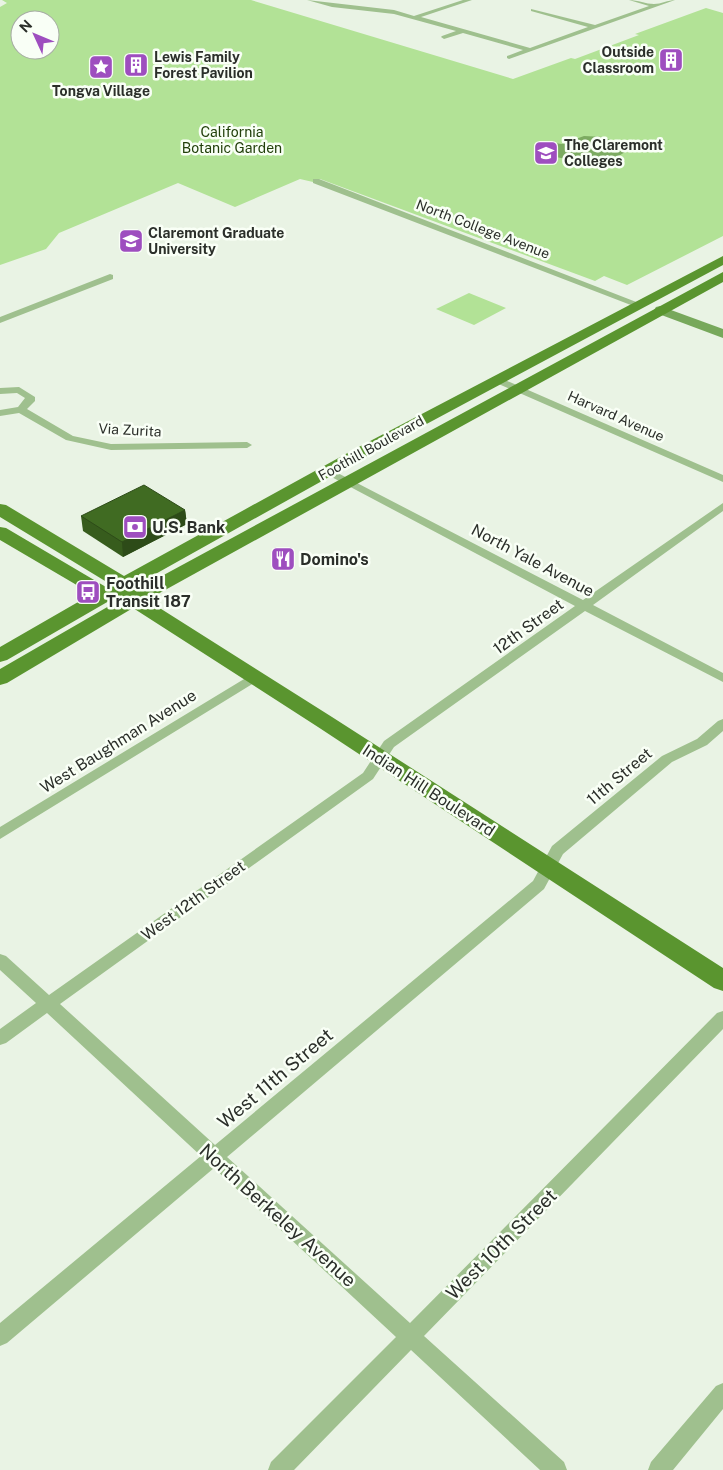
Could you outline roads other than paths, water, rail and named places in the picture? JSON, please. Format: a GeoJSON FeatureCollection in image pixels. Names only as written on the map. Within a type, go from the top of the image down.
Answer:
{"type":"FeatureCollection","features":[{"type":"Feature","properties":{"kind":"main road"},"geometry":{"type":"LineString","coordinates":[[660,310],[656,305],[657,302],[677,290],[683,282],[723,260]]}},
{"type":"Feature","properties":{"kind":"main road","name":"Foothill Boulevard"},"geometry":{"type":"LineString","coordinates":[[128,592],[349,482],[723,276]]}},
{"type":"Feature","properties":{"kind":"main road","name":"Foothill Boulevard"},"geometry":{"type":"LineString","coordinates":[[128,592],[328,472],[683,282]]}},
{"type":"Feature","properties":{"kind":"main road"},"geometry":{"type":"LineString","coordinates":[[619,333],[618,326],[620,324],[645,308],[639,304]]}},
{"type":"Feature","properties":{"kind":"main road","name":"Indian Hill Boulevard"},"geometry":{"type":"LineString","coordinates":[[0,509],[254,677],[723,982]]}},
{"type":"Feature","properties":{"kind":"main road","name":"Indian Hill Boulevard"},"geometry":{"type":"LineString","coordinates":[[0,532],[104,594],[128,592]]}},
{"type":"Feature","properties":{"kind":"main road"},"geometry":{"type":"LineString","coordinates":[[0,678],[128,592]]}},
{"type":"Feature","properties":{"kind":"main road"},"geometry":{"type":"LineString","coordinates":[[0,656],[104,594]]}},
{"type":"Feature","properties":{"kind":"street"},"geometry":{"type":"LineString","coordinates":[[310,0],[352,8],[394,12],[531,50]]}},
{"type":"Feature","properties":{"kind":"street"},"geometry":{"type":"LineString","coordinates":[[352,8],[364,0]]}},
{"type":"Feature","properties":{"kind":"street"},"geometry":{"type":"LineString","coordinates":[[416,17],[469,0]]}},
{"type":"Feature","properties":{"kind":"street"},"geometry":{"type":"LineString","coordinates":[[632,0],[655,6]]}},
{"type":"Feature","properties":{"kind":"street"},"geometry":{"type":"LineString","coordinates":[[510,57],[672,0]]}},
{"type":"Feature","properties":{"kind":"street"},"geometry":{"type":"LineString","coordinates":[[533,10],[595,27]]}},
{"type":"Feature","properties":{"kind":"street"},"geometry":{"type":"LineString","coordinates":[[378,20],[394,12]]}},
{"type":"Feature","properties":{"kind":"street"},"geometry":{"type":"LineString","coordinates":[[444,37],[464,31]]}},
{"type":"Feature","properties":{"kind":"street","name":"North College Avenue"},"geometry":{"type":"LineString","coordinates":[[316,180],[639,304]]}},
{"type":"Feature","properties":{"kind":"street"},"geometry":{"type":"LineString","coordinates":[[0,320],[110,277]]}},
{"type":"Feature","properties":{"kind":"street"},"geometry":{"type":"LineString","coordinates":[[660,310],[723,334]]}},
{"type":"Feature","properties":{"kind":"street","name":"Harvard Avenue"},"geometry":{"type":"LineString","coordinates":[[498,380],[723,479]]}},
{"type":"Feature","properties":{"kind":"street"},"geometry":{"type":"LineString","coordinates":[[0,391],[10,390],[26,393],[30,397],[30,401],[21,410],[0,413]]}},
{"type":"Feature","properties":{"kind":"street","name":"Via Zurita"},"geometry":{"type":"LineString","coordinates":[[21,410],[70,438],[111,446],[247,445]]}},
{"type":"Feature","properties":{"kind":"street","name":"North Yale Avenue"},"geometry":{"type":"LineString","coordinates":[[328,472],[723,678]]}},
{"type":"Feature","properties":{"kind":"street","name":"12th Street"},"geometry":{"type":"LineString","coordinates":[[381,758],[389,744],[723,506]]}},
{"type":"Feature","properties":{"kind":"street","name":"West Baughman Avenue"},"geometry":{"type":"LineString","coordinates":[[0,834],[254,677]]}},
{"type":"Feature","properties":{"kind":"street","name":"11th Street"},"geometry":{"type":"LineString","coordinates":[[548,867],[557,850],[667,759],[702,742],[723,724]]}},
{"type":"Feature","properties":{"kind":"street","name":"West 12th Street"},"geometry":{"type":"LineString","coordinates":[[0,1038],[368,776],[381,758]]}},
{"type":"Feature","properties":{"kind":"street","name":"West 11th Street"},"geometry":{"type":"LineString","coordinates":[[0,1336],[539,885],[548,867]]}},
{"type":"Feature","properties":{"kind":"street","name":"North Berkeley Avenue"},"geometry":{"type":"LineString","coordinates":[[0,960],[556,1470]]}},
{"type":"Feature","properties":{"kind":"street","name":"West 10th Street"},"geometry":{"type":"LineString","coordinates":[[279,1470],[723,1018]]}},
{"type":"Feature","properties":{"kind":"street"},"geometry":{"type":"LineString","coordinates":[[659,1470],[723,1393]]}},
{"type":"Feature","properties":{"kind":"place","name":"Outside Classroom"},"geometry":{"type":"Point","coordinates":[671,60]}},
{"type":"Feature","properties":{"kind":"place","name":"Lewis Family Forest Pavilion"},"geometry":{"type":"Point","coordinates":[136,65]}},
{"type":"Feature","properties":{"kind":"place","name":"Tongva Village"},"geometry":{"type":"Point","coordinates":[101,67]}},
{"type":"Feature","properties":{"kind":"place","name":"The Claremont Colleges"},"geometry":{"type":"Point","coordinates":[546,153]}},
{"type":"Feature","properties":{"kind":"place","name":"Claremont Graduate University"},"geometry":{"type":"Point","coordinates":[131,241]}},
{"type":"Feature","properties":{"kind":"place","name":"U.S. Bank"},"geometry":{"type":"Point","coordinates":[135,527]}},
{"type":"Feature","properties":{"kind":"place","name":"Domino's"},"geometry":{"type":"Point","coordinates":[283,559]}},
{"type":"Feature","properties":{"kind":"place","name":"Foothill Transit 187"},"geometry":{"type":"Point","coordinates":[88,592]}},
{"type":"Feature","properties":{"kind":"park label","name":"California Botanic Garden"},"geometry":{"type":"Point","coordinates":[232,140]}}]}
